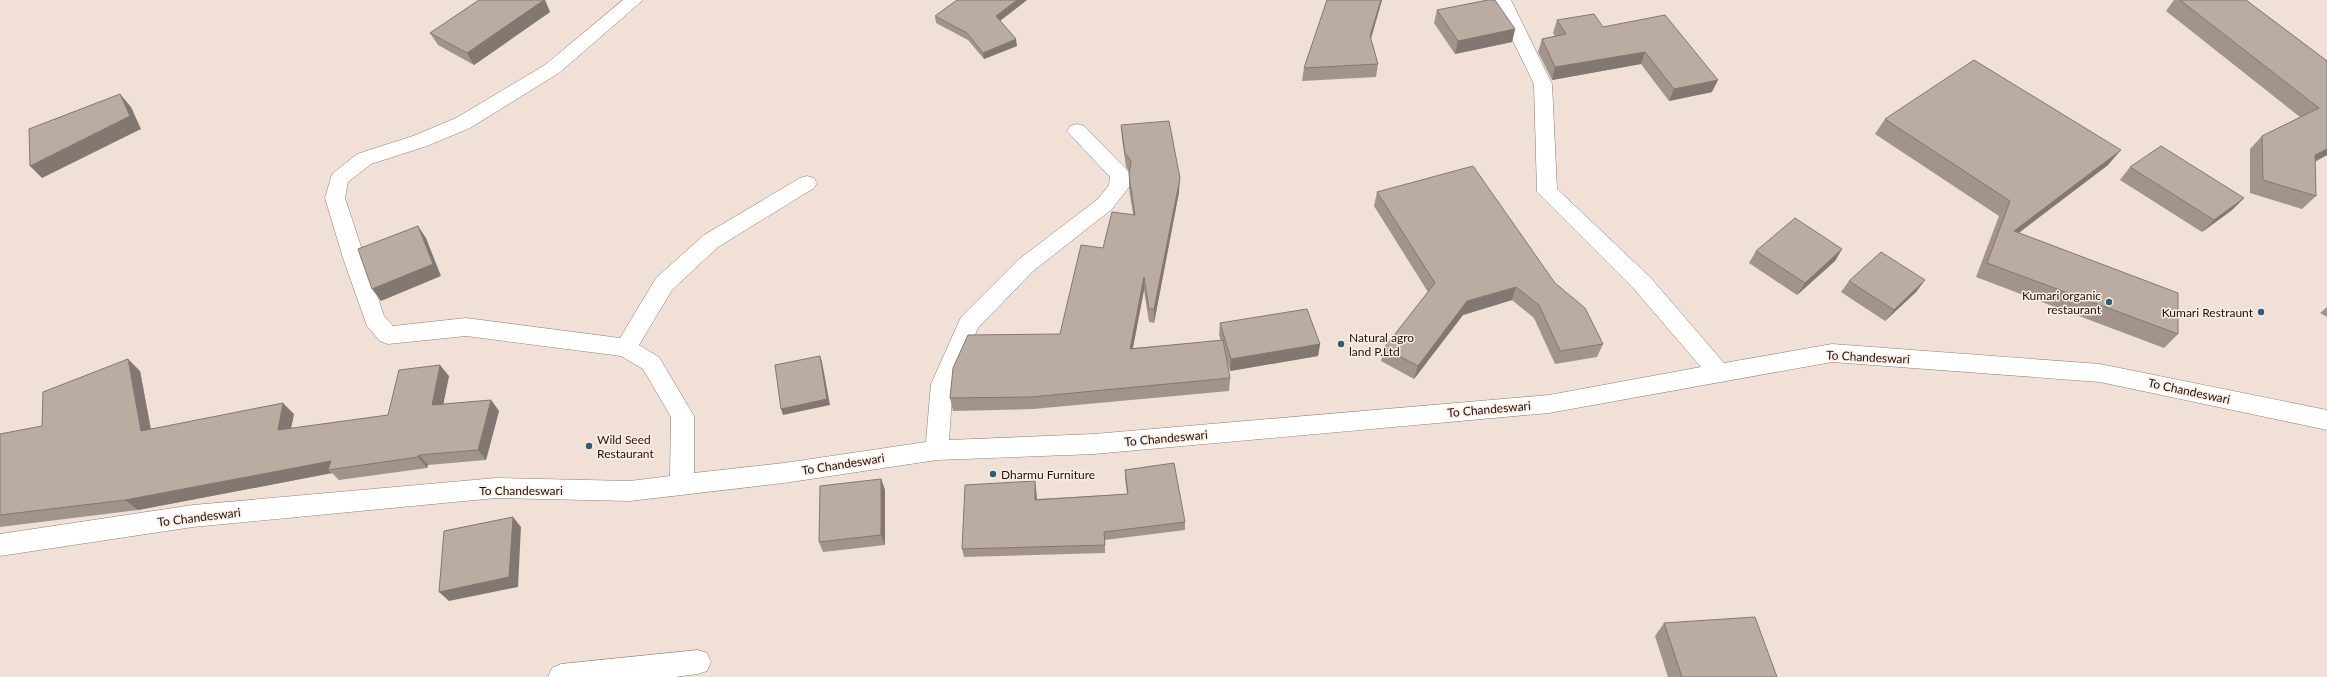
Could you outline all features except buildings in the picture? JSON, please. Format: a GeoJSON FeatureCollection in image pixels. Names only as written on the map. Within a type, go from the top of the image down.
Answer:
{"type":"FeatureCollection","features":[{"type":"Feature","properties":{"kind":"street"},"geometry":{"type":"LineString","coordinates":[[634,0],[552,69],[462,123],[420,141],[364,160],[339,179],[335,198],[353,258],[375,320],[388,336],[466,327],[626,348],[651,363],[683,416],[682,485]]}},
{"type":"Feature","properties":{"kind":"street"},"geometry":{"type":"LineString","coordinates":[[1502,0],[1542,84],[1547,192],[1642,283],[1719,373]]}},
{"type":"Feature","properties":{"kind":"street"},"geometry":{"type":"LineString","coordinates":[[937,450],[942,384],[969,323],[1025,266],[1105,204],[1119,187],[1120,175],[1077,131]]}},
{"type":"Feature","properties":{"kind":"street"},"geometry":{"type":"LineString","coordinates":[[626,348],[664,284],[711,241],[806,184]]}},
{"type":"Feature","properties":{"kind":"street","name":"To Chandeswari"},"geometry":{"type":"LineString","coordinates":[[0,545],[193,516],[496,488],[630,491],[784,473],[937,450],[1094,444],[1549,404],[1832,353],[2100,373],[2327,420]]}},
{"type":"Feature","properties":{"kind":"street"},"geometry":{"type":"LineString","coordinates":[[561,677],[698,662]]}},
{"type":"Feature","properties":{"kind":"place","name":"Kumari organic restaurant"},"geometry":{"type":"Point","coordinates":[2109,302]}},
{"type":"Feature","properties":{"kind":"place","name":"Kumari Restraunt"},"geometry":{"type":"Point","coordinates":[2261,312]}},
{"type":"Feature","properties":{"kind":"place","name":"Natural agro land P.Ltd"},"geometry":{"type":"Point","coordinates":[1341,344]}},
{"type":"Feature","properties":{"kind":"place","name":"Wild Seed Restaurant"},"geometry":{"type":"Point","coordinates":[589,446]}},
{"type":"Feature","properties":{"kind":"place","name":"Dharmu Furniture"},"geometry":{"type":"Point","coordinates":[993,474]}}]}
